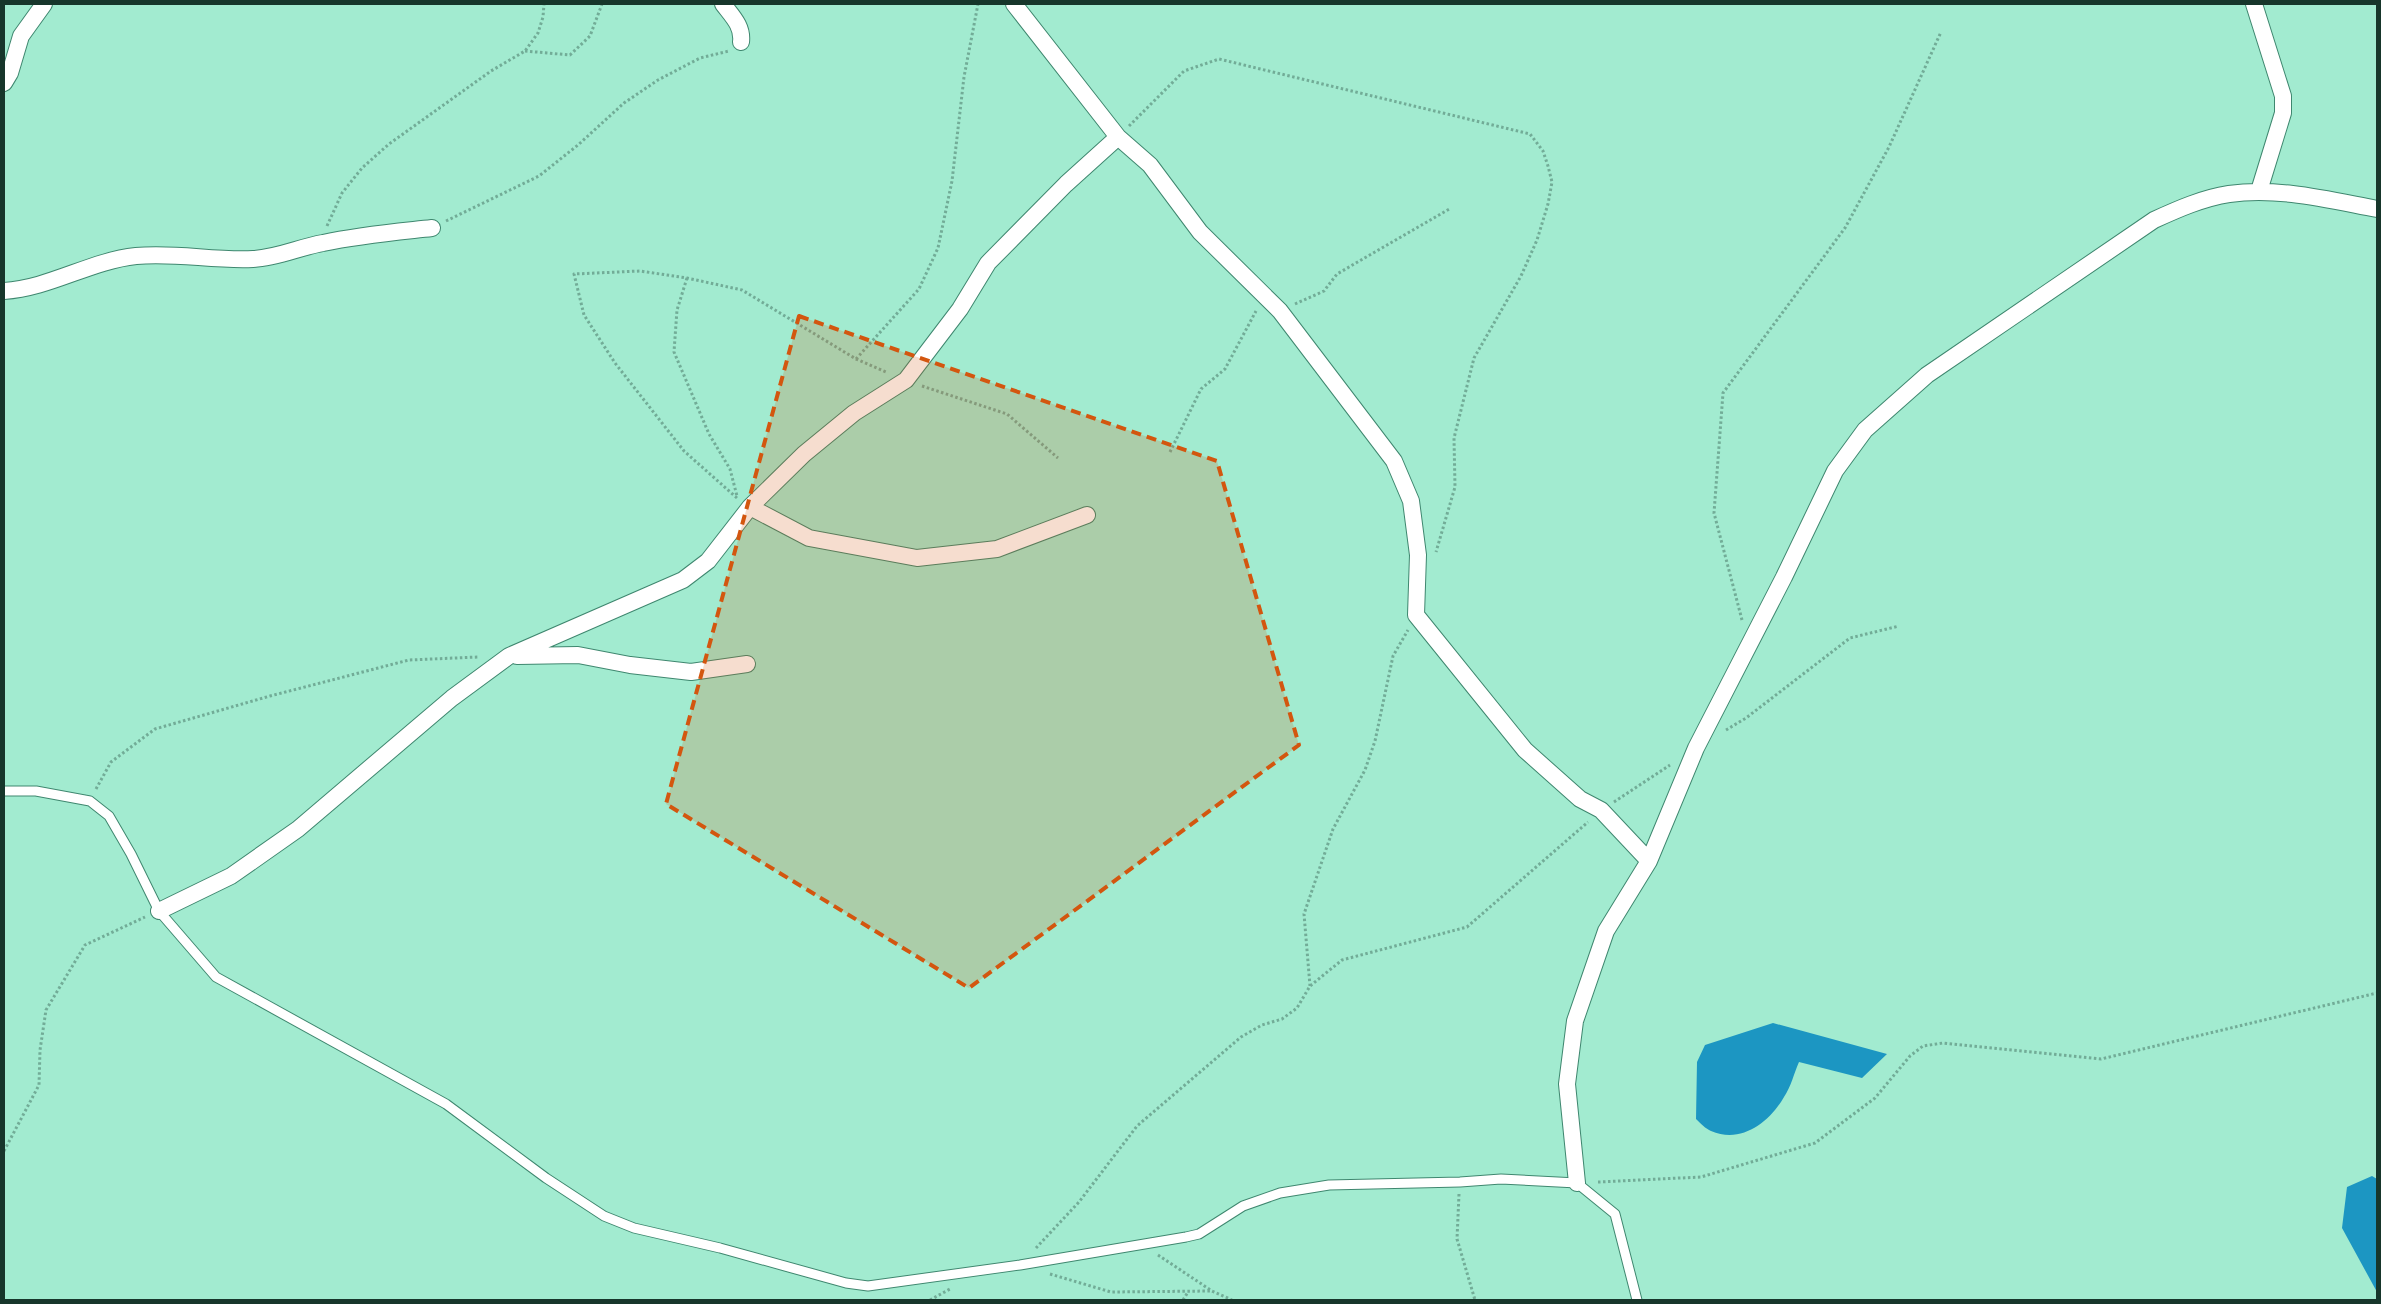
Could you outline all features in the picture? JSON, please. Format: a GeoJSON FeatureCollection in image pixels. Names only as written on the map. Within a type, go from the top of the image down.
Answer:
{"type":"FeatureCollection","features":[{"type":"Feature","properties":{"kind":"street"},"geometry":{"type":"LineString","coordinates":[[4,84],[10,73],[21,36],[44,4]]}},
{"type":"Feature","properties":{"kind":"street"},"geometry":{"type":"LineString","coordinates":[[723,4],[739,24],[742,34],[741,42]]}},
{"type":"Feature","properties":{"kind":"street"},"geometry":{"type":"LineString","coordinates":[[1014,4],[1118,137],[1150,166],[1200,232],[1280,311],[1394,462],[1411,501],[1418,555],[1416,615],[1525,750],[1580,799],[1601,810],[1649,861]]}},
{"type":"Feature","properties":{"kind":"street"},"geometry":{"type":"LineString","coordinates":[[2254,4],[2283,96],[2283,113],[2259,191]]}},
{"type":"Feature","properties":{"kind":"street"},"geometry":{"type":"LineString","coordinates":[[159,911],[231,876],[298,829],[452,698],[509,656],[683,580],[708,561],[744,503],[854,413],[906,380],[960,309],[988,263],[1066,184],[1118,137]]}},
{"type":"Feature","properties":{"kind":"street"},"geometry":{"type":"LineString","coordinates":[[1577,1183],[1567,1084],[1575,1021],[1606,931],[1649,861],[1696,748],[1748,647],[1834,471],[1865,430],[1927,375],[2154,220],[2189,204],[2228,194],[2259,191],[2288,193],[2377,209]]}},
{"type":"Feature","properties":{"kind":"street"},"geometry":{"type":"LineString","coordinates":[[4,291],[43,284],[83,269],[134,256],[179,254],[209,259],[255,259],[357,236],[432,228]]}},
{"type":"Feature","properties":{"kind":"street"},"geometry":{"type":"LineString","coordinates":[[744,503],[809,538],[917,558],[997,550],[1087,514]]}},
{"type":"Feature","properties":{"kind":"street"},"geometry":{"type":"LineString","coordinates":[[509,656],[578,655],[630,665],[691,672],[747,664]]}},
{"type":"Feature","properties":{"kind":"lane"},"geometry":{"type":"LineString","coordinates":[[4,792],[36,790],[90,801],[109,816],[131,854],[159,911],[216,977],[446,1104],[546,1178],[604,1216],[634,1228],[720,1248],[846,1283],[868,1286],[1020,1265],[1199,1234],[1243,1206],[1280,1193],[1329,1185],[1460,1182],[1501,1179],[1577,1183],[1615,1214],[1637,1300]]}},
{"type":"Feature","properties":{"kind":"path"},"geometry":{"type":"LineString","coordinates":[[319,244],[342,193],[362,168],[389,144],[420,121],[458,97],[491,71],[525,51],[538,33],[544,4]]}},
{"type":"Feature","properties":{"kind":"path"},"geometry":{"type":"LineString","coordinates":[[525,51],[570,55],[590,36],[602,4]]}},
{"type":"Feature","properties":{"kind":"path"},"geometry":{"type":"LineString","coordinates":[[856,359],[919,289],[938,248],[952,182],[964,77],[978,4]]}},
{"type":"Feature","properties":{"kind":"path"},"geometry":{"type":"LineString","coordinates":[[1748,647],[1714,513],[1723,393],[1845,228],[1889,147],[1941,32]]}},
{"type":"Feature","properties":{"kind":"path"},"geometry":{"type":"LineString","coordinates":[[432,228],[540,176],[578,145],[624,102],[658,80],[700,58],[737,47],[741,42]]}},
{"type":"Feature","properties":{"kind":"path"},"geometry":{"type":"LineString","coordinates":[[1118,137],[1184,70],[1219,59],[1530,134]]}},
{"type":"Feature","properties":{"kind":"path"},"geometry":{"type":"LineString","coordinates":[[744,503],[684,451],[615,364],[584,315],[574,274],[640,271],[687,278],[742,290],[856,359],[906,380],[1007,414],[1058,458]]}},
{"type":"Feature","properties":{"kind":"path"},"geometry":{"type":"LineString","coordinates":[[687,278],[678,310],[674,352],[710,434],[730,469],[744,503]]}},
{"type":"Feature","properties":{"kind":"path"},"geometry":{"type":"LineString","coordinates":[[1721,733],[1746,718],[1850,638],[1899,626]]}},
{"type":"Feature","properties":{"kind":"path"},"geometry":{"type":"LineString","coordinates":[[90,801],[111,762],[155,730],[270,696],[409,660],[482,657]]}},
{"type":"Feature","properties":{"kind":"path"},"geometry":{"type":"LineString","coordinates":[[1020,1265],[1079,1202],[1137,1126],[1241,1037],[1262,1025],[1282,1018],[1297,1008],[1310,986],[1342,960],[1467,927],[1601,810],[1673,763]]}},
{"type":"Feature","properties":{"kind":"path"},"geometry":{"type":"LineString","coordinates":[[4,1151],[39,1085],[40,1050],[46,1010],[84,945],[159,911]]}},
{"type":"Feature","properties":{"kind":"path"},"geometry":{"type":"LineString","coordinates":[[1577,1183],[1701,1178],[1815,1143],[1875,1098],[1910,1056],[1923,1046],[1943,1042],[2101,1059],[2377,993]]}},
{"type":"Feature","properties":{"kind":"path"},"geometry":{"type":"LineString","coordinates":[[1460,1182],[1457,1239],[1475,1300]]}},
{"type":"Feature","properties":{"kind":"path"},"geometry":{"type":"LineString","coordinates":[[1144,1245],[1212,1291],[1232,1300]]}},
{"type":"Feature","properties":{"kind":"path"},"geometry":{"type":"LineString","coordinates":[[1047,1273],[1111,1292],[1212,1291]]}},
{"type":"Feature","properties":{"kind":"path"},"geometry":{"type":"LineString","coordinates":[[1183,1300],[1189,1291]]}},
{"type":"Feature","properties":{"kind":"highlighted area"},"geometry":{"type":"Polygon","coordinates":[[[799,316],[1217,461],[1299,745],[969,988],[666,804],[799,316]]]}},
{"type":"Feature","properties":{"kind":"water"},"geometry":{"type":"Polygon","coordinates":[[[1773,1023],[1887,1054],[1862,1078],[1799,1062],[1786,1093],[1778,1106],[1762,1123],[1753,1129],[1733,1135],[1709,1130],[1696,1119],[1697,1062],[1705,1045],[1773,1023]]]}},
{"type":"Feature","properties":{"kind":"water"},"geometry":{"type":"Polygon","coordinates":[[[2372,1176],[2377,1179],[2377,1292],[2342,1228],[2347,1187],[2372,1176]]]}}]}
